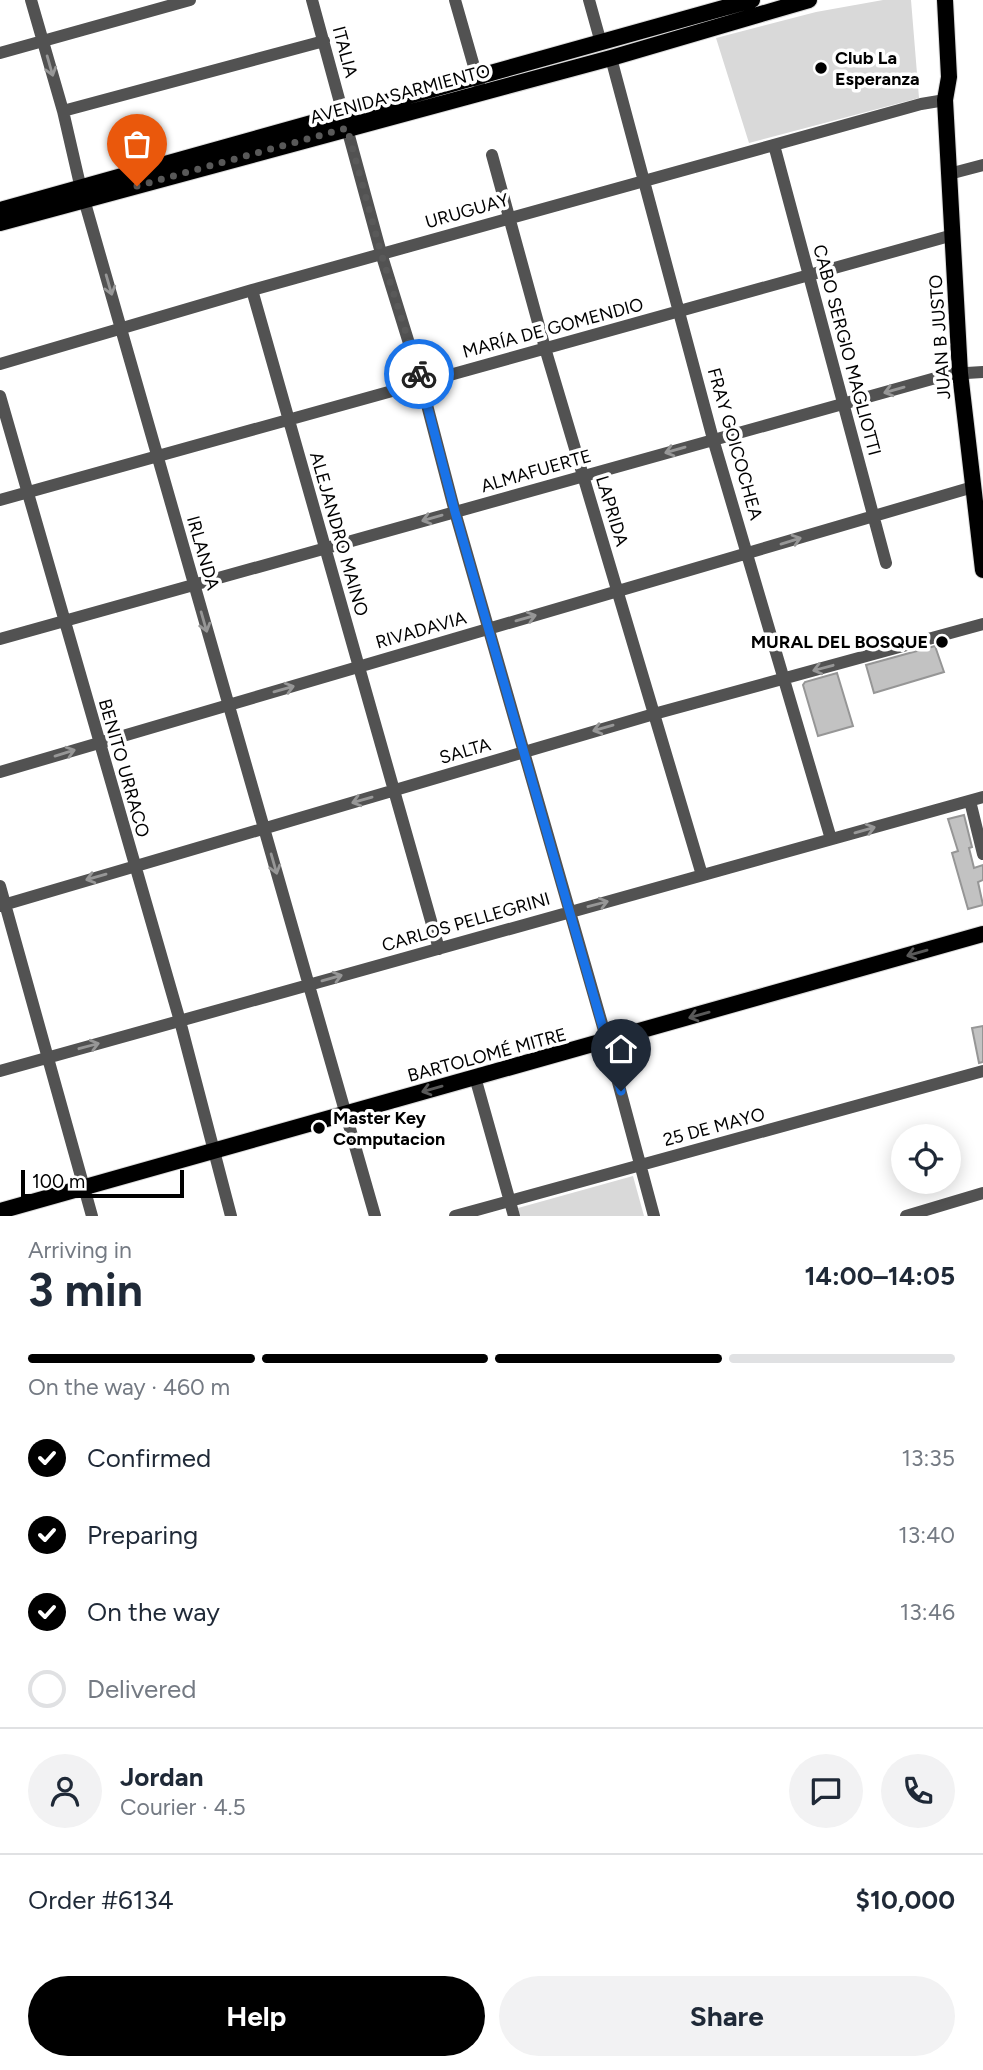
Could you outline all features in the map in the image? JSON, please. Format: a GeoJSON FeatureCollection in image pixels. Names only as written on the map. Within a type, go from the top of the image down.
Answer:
{"type":"FeatureCollection","features":[{"type":"Feature","properties":{"kind":"main road","name":"AVENIDA SARMIENTO"},"geometry":{"type":"LineString","coordinates":[[0,223],[83,194],[345,120],[477,75],[601,43],[732,3],[752,0]]}},
{"type":"Feature","properties":{"kind":"main road","name":"AVENIDA SARMIENTO"},"geometry":{"type":"LineString","coordinates":[[345,120],[481,93],[809,0]]}},
{"type":"Feature","properties":{"kind":"main road","name":"JUAN B JUSTO"},"geometry":{"type":"LineString","coordinates":[[937,0],[939,79],[945,100],[960,373],[983,570]]}},
{"type":"Feature","properties":{"kind":"main road","name":"AVENIDA SARMIENTO"},"geometry":{"type":"LineString","coordinates":[[0,210],[83,194]]}},
{"type":"Feature","properties":{"kind":"main road","name":"BARTOLOMÉ MITRE"},"geometry":{"type":"LineString","coordinates":[[0,1211],[983,934]]}},
{"type":"Feature","properties":{"kind":"street","name":"IRLANDA"},"geometry":{"type":"LineString","coordinates":[[32,0],[64,111],[83,194],[375,1216]]}},
{"type":"Feature","properties":{"kind":"street"},"geometry":{"type":"LineString","coordinates":[[0,53],[174,2],[190,0]]}},
{"type":"Feature","properties":{"kind":"street","name":"ITALIA"},"geometry":{"type":"LineString","coordinates":[[312,0],[381,253],[422,382],[455,512],[571,911],[654,1216]]}},
{"type":"Feature","properties":{"kind":"street"},"geometry":{"type":"LineString","coordinates":[[456,0],[481,93]]}},
{"type":"Feature","properties":{"kind":"street"},"geometry":{"type":"LineString","coordinates":[[589,0],[601,43]]}},
{"type":"Feature","properties":{"kind":"street"},"geometry":{"type":"LineString","coordinates":[[64,111],[324,41]]}},
{"type":"Feature","properties":{"kind":"street","name":"FRAY GOICOCHEA"},"geometry":{"type":"LineString","coordinates":[[611,58],[681,310],[713,439],[831,839]]}},
{"type":"Feature","properties":{"kind":"street","name":"URUGUAY"},"geometry":{"type":"LineString","coordinates":[[0,364],[509,217],[920,104],[945,100]]}},
{"type":"Feature","properties":{"kind":"street","name":"CABO SERGIO MAGLIOTTI"},"geometry":{"type":"LineString","coordinates":[[774,145],[886,564]]}},
{"type":"Feature","properties":{"kind":"street","name":"LAPRIDA"},"geometry":{"type":"LineString","coordinates":[[492,155],[545,348],[702,876]]}},
{"type":"Feature","properties":{"kind":"street"},"geometry":{"type":"LineString","coordinates":[[949,174],[983,165]]}},
{"type":"Feature","properties":{"kind":"street","name":"MARÍA DE GOMENDIO"},"geometry":{"type":"LineString","coordinates":[[0,500],[953,235]]}},
{"type":"Feature","properties":{"kind":"street","name":"ALEJANDRO MAINO"},"geometry":{"type":"LineString","coordinates":[[252,290],[439,948]]}},
{"type":"Feature","properties":{"kind":"street"},"geometry":{"type":"LineString","coordinates":[[960,373],[983,372]]}},
{"type":"Feature","properties":{"kind":"street","name":"ALMAFUERTE"},"geometry":{"type":"LineString","coordinates":[[0,639],[713,439],[960,373]]}},
{"type":"Feature","properties":{"kind":"street","name":"BENITO URRACO"},"geometry":{"type":"LineString","coordinates":[[0,396],[180,1021],[231,1216]]}},
{"type":"Feature","properties":{"kind":"street","name":"RIVADAVIA"},"geometry":{"type":"LineString","coordinates":[[0,772],[973,487]]}},
{"type":"Feature","properties":{"kind":"street","name":"SALTA"},"geometry":{"type":"LineString","coordinates":[[3,905],[654,713],[983,624]]}},
{"type":"Feature","properties":{"kind":"street","name":"CARLOS PELLEGRINI"},"geometry":{"type":"LineString","coordinates":[[0,1071],[983,797]]}},
{"type":"Feature","properties":{"kind":"street"},"geometry":{"type":"LineString","coordinates":[[970,801],[983,853]]}},
{"type":"Feature","properties":{"kind":"street"},"geometry":{"type":"LineString","coordinates":[[0,886],[3,905],[92,1216]]}},
{"type":"Feature","properties":{"kind":"street","name":"25 DE MAYO"},"geometry":{"type":"LineString","coordinates":[[455,1216],[983,1071]]}},
{"type":"Feature","properties":{"kind":"street"},"geometry":{"type":"LineString","coordinates":[[475,1077],[514,1216]]}},
{"type":"Feature","properties":{"kind":"street"},"geometry":{"type":"LineString","coordinates":[[906,1216],[932,1212],[983,1194]]}},
{"type":"Feature","properties":{"kind":"shaded area","name":"Club La Esperanza"},"geometry":{"type":"Polygon","coordinates":[[[883,0],[911,0],[919,98],[749,143],[716,38],[816,12],[883,0]]]}},
{"type":"Feature","properties":{"kind":"shaded area"},"geometry":{"type":"Polygon","coordinates":[[[633,1176],[644,1216],[520,1216],[518,1208],[633,1176]]]}},
{"type":"Feature","properties":{"kind":"building"},"geometry":{"type":"Polygon","coordinates":[[[935,646],[944,672],[874,693],[866,665],[935,646]]]}},
{"type":"Feature","properties":{"kind":"building"},"geometry":{"type":"Polygon","coordinates":[[[837,673],[853,726],[818,736],[803,685],[805,682],[837,673]]]}},
{"type":"Feature","properties":{"kind":"building"},"geometry":{"type":"Polygon","coordinates":[[[964,815],[974,868],[983,865],[983,880],[978,882],[983,905],[968,909],[952,853],[958,851],[948,819],[964,815]]]}},
{"type":"Feature","properties":{"kind":"building"},"geometry":{"type":"Polygon","coordinates":[[[983,1026],[983,1062],[979,1063],[972,1028],[983,1026]]]}},
{"type":"Feature","properties":{"kind":"way so far"},"geometry":{"type":"LineString","coordinates":[[137,186],[347,128],[381,253],[419,374]]}},
{"type":"Feature","properties":{"kind":"place","name":"Club La Esperanza"},"geometry":{"type":"Point","coordinates":[821,68]}},
{"type":"Feature","properties":{"kind":"place","name":"MURAL DEL BOSQUE"},"geometry":{"type":"Point","coordinates":[942,642]}},
{"type":"Feature","properties":{"kind":"place","name":"Master Key Computacion"},"geometry":{"type":"Point","coordinates":[319,1128]}},
{"type":"Feature","properties":{"kind":"route"},"geometry":{"type":"LineString","coordinates":[[419,374],[455,512],[621,1091]]}}]}
